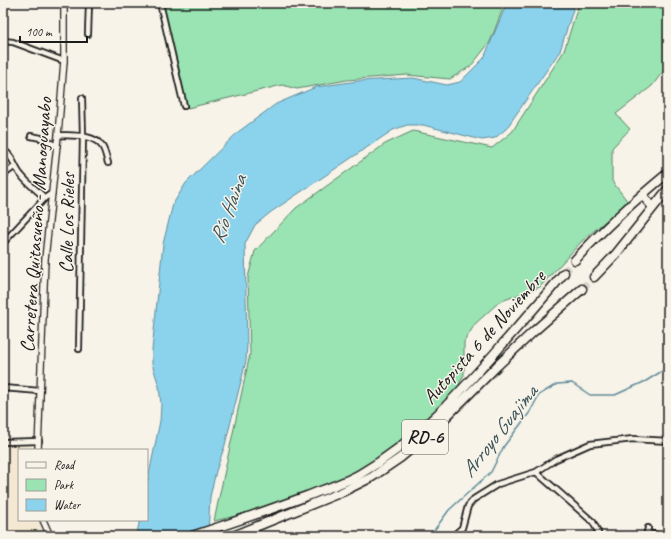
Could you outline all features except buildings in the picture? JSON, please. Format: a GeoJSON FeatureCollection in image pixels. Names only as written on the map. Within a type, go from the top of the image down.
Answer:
{"type":"FeatureCollection","features":[{"type":"Feature","properties":{"kind":"highway"},"geometry":{"type":"LineString","coordinates":[[575,260],[592,241],[668,173]]}},
{"type":"Feature","properties":{"kind":"highway"},"geometry":{"type":"LineString","coordinates":[[594,277],[616,254],[668,189]]}},
{"type":"Feature","properties":{"kind":"highway"},"geometry":{"type":"LineString","coordinates":[[642,195],[653,207]]}},
{"type":"Feature","properties":{"kind":"highway","name":"Autopista 6 de Noviembre"},"geometry":{"type":"LineString","coordinates":[[192,536],[225,526],[285,504],[358,475],[401,447],[443,410],[564,273]]}},
{"type":"Feature","properties":{"kind":"highway","name":"Autopista 6 de Noviembre"},"geometry":{"type":"LineString","coordinates":[[233,536],[342,492],[372,477],[400,458],[428,435],[523,342],[582,289]]}},
{"type":"Feature","properties":{"kind":"street","name":"Carretera Quitasueño - Manoguayabo"},"geometry":{"type":"LineString","coordinates":[[38,449],[45,260],[64,61],[64,3]]}},
{"type":"Feature","properties":{"kind":"street"},"geometry":{"type":"LineString","coordinates":[[88,34],[89,3]]}},
{"type":"Feature","properties":{"kind":"street"},"geometry":{"type":"LineString","coordinates":[[160,3],[184,106]]}},
{"type":"Feature","properties":{"kind":"street"},"geometry":{"type":"LineString","coordinates":[[3,40],[13,42],[64,61]]}},
{"type":"Feature","properties":{"kind":"street","name":"Calle Los Rieles"},"geometry":{"type":"LineString","coordinates":[[79,349],[83,136],[82,98]]}},
{"type":"Feature","properties":{"kind":"street"},"geometry":{"type":"LineString","coordinates":[[58,135],[83,136],[99,142],[102,145],[108,163]]}},
{"type":"Feature","properties":{"kind":"street"},"geometry":{"type":"LineString","coordinates":[[31,136],[41,138],[57,146]]}},
{"type":"Feature","properties":{"kind":"street"},"geometry":{"type":"LineString","coordinates":[[3,150],[12,157],[14,166],[28,183],[45,198]]}},
{"type":"Feature","properties":{"kind":"street"},"geometry":{"type":"LineString","coordinates":[[3,175],[14,166]]}},
{"type":"Feature","properties":{"kind":"street"},"geometry":{"type":"LineString","coordinates":[[3,243],[45,198],[52,193]]}},
{"type":"Feature","properties":{"kind":"street"},"geometry":{"type":"LineString","coordinates":[[3,388],[40,391]]}},
{"type":"Feature","properties":{"kind":"street"},"geometry":{"type":"LineString","coordinates":[[453,536],[462,528],[468,506],[474,499],[498,484],[536,472],[556,460],[590,444],[632,439],[668,441]]}},
{"type":"Feature","properties":{"kind":"street"},"geometry":{"type":"LineString","coordinates":[[3,442],[39,442]]}},
{"type":"Feature","properties":{"kind":"street"},"geometry":{"type":"LineString","coordinates":[[536,472],[593,522],[598,532],[597,536]]}},
{"type":"Feature","properties":{"kind":"street"},"geometry":{"type":"LineString","coordinates":[[43,521],[50,536]]}},
{"type":"Feature","properties":{"kind":"street"},"geometry":{"type":"LineString","coordinates":[[647,532],[662,536]]}},
{"type":"Feature","properties":{"kind":"shaded area"},"geometry":{"type":"Polygon","coordinates":[[[32,445],[32,449],[18,449],[18,521],[39,521],[45,536],[3,536],[3,446],[32,445]]]}},
{"type":"Feature","properties":{"kind":"green space"},"geometry":{"type":"Polygon","coordinates":[[[162,3],[505,3],[490,42],[471,66],[450,79],[407,75],[347,80],[297,89],[282,85],[188,108],[162,3]]]}},
{"type":"Feature","properties":{"kind":"green space"},"geometry":{"type":"Polygon","coordinates":[[[579,3],[668,3],[665,36],[665,69],[652,86],[616,114],[630,129],[612,148],[612,181],[628,202],[582,241],[540,287],[499,302],[475,324],[464,342],[464,375],[454,394],[417,430],[380,459],[334,483],[236,516],[214,521],[250,354],[248,277],[255,251],[296,208],[385,144],[413,131],[492,148],[512,132],[564,51],[579,3]]]}},
{"type":"Feature","properties":{"kind":"water","name":"Río Haina"},"geometry":{"type":"Polygon","coordinates":[[[507,3],[575,3],[560,51],[506,129],[495,138],[482,140],[423,125],[407,125],[393,130],[271,212],[255,225],[245,244],[246,361],[210,497],[208,536],[136,536],[140,521],[148,521],[148,479],[160,421],[161,405],[159,386],[152,364],[152,350],[163,244],[173,204],[186,183],[238,132],[276,104],[316,87],[358,81],[413,78],[447,85],[460,82],[484,58],[507,3]]]}},
{"type":"Feature","properties":{"kind":"waterway","name":"Arroyo Guajima"},"geometry":{"type":"LineString","coordinates":[[430,536],[449,510],[491,472],[504,446],[530,412],[539,395],[557,384],[572,383],[590,395],[615,395],[646,381],[667,368],[668,364]]}},
{"type":"Feature","properties":{"kind":"tunnel"},"geometry":{"type":"LineString","coordinates":[[564,273],[575,260]]}},
{"type":"Feature","properties":{"kind":"tunnel"},"geometry":{"type":"LineString","coordinates":[[582,289],[594,277]]}}]}
